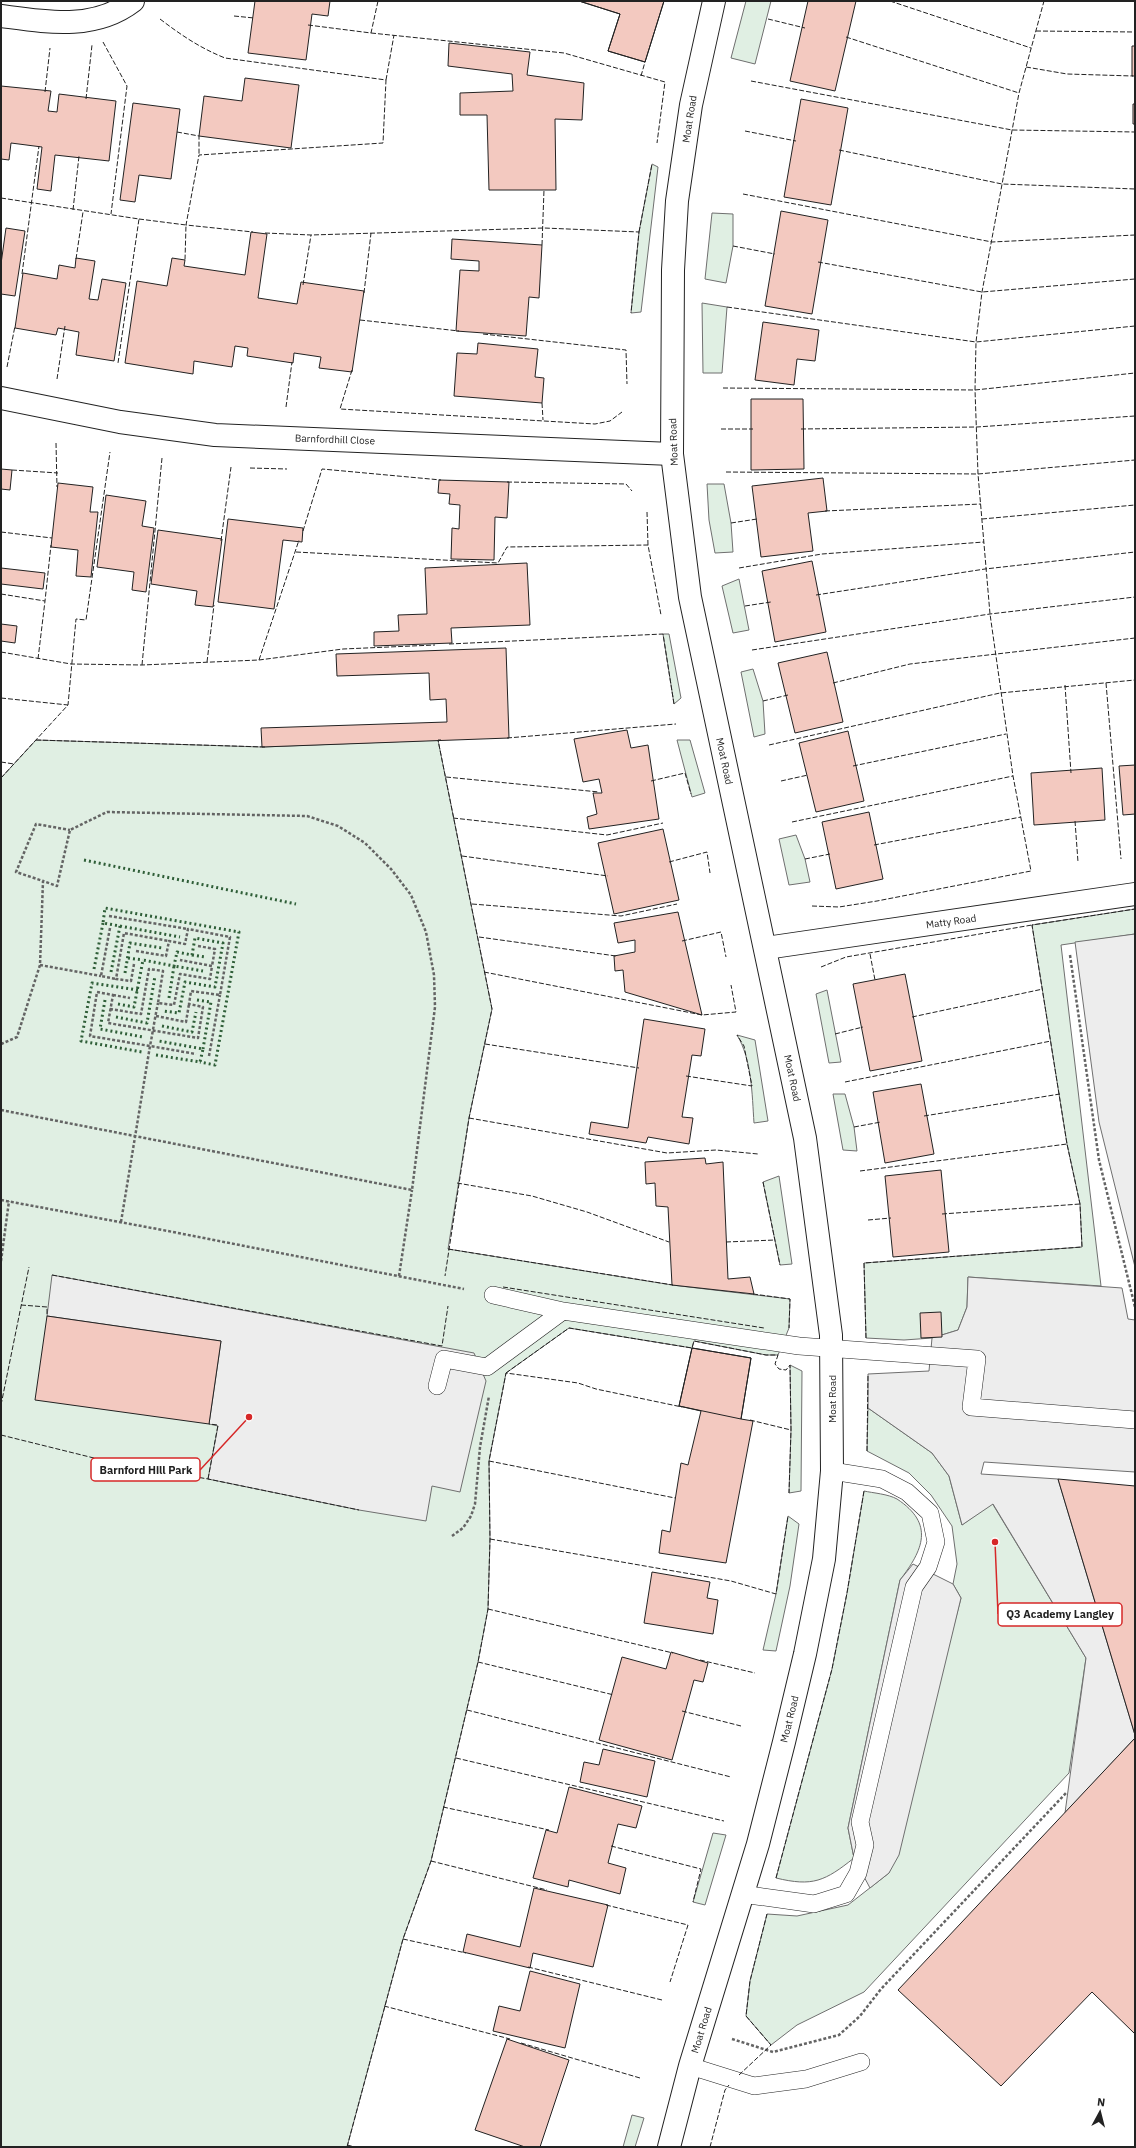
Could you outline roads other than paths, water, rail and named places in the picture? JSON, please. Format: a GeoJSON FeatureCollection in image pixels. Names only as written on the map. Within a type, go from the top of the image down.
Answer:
{"type":"FeatureCollection","features":[{"type":"Feature","properties":{"kind":"street"},"geometry":{"type":"LineString","coordinates":[[1,16],[64,24],[91,20],[122,9],[132,1]]}},
{"type":"Feature","properties":{"kind":"street","name":"Moat Road"},"geometry":{"type":"LineString","coordinates":[[669,2147],[701,2028],[759,1837],[805,1654],[824,1559],[832,1471],[831,1334],[806,1138],[690,597],[672,454],[673,270],[677,201],[691,105],[714,1]]}},
{"type":"Feature","properties":{"kind":"street","name":"Barnfordhill Close"},"geometry":{"type":"LineString","coordinates":[[1,398],[120,422],[215,434],[672,454]]}},
{"type":"Feature","properties":{"kind":"street","name":"Matty Road"},"geometry":{"type":"LineString","coordinates":[[766,948],[1135,894]]}},
{"type":"Feature","properties":{"kind":"lane"},"geometry":{"type":"LineString","coordinates":[[493,1295],[563,1311],[831,1350],[978,1359],[971,1407],[1135,1420]]}},
{"type":"Feature","properties":{"kind":"lane"},"geometry":{"type":"LineString","coordinates":[[437,1386],[444,1359],[487,1367],[563,1311]]}},
{"type":"Feature","properties":{"kind":"lane"},"geometry":{"type":"LineString","coordinates":[[742,1894],[814,1904],[846,1894],[858,1873],[865,1845],[860,1822],[914,1586],[928,1567],[936,1542],[930,1513],[907,1492],[882,1479],[832,1471]]}},
{"type":"Feature","properties":{"kind":"lane"},"geometry":{"type":"LineString","coordinates":[[690,2066],[754,2086],[806,2079],[861,2062]]}},
{"type":"Feature","properties":{"kind":"place","name":"Barnford Hill Park"},"geometry":{"type":"Point","coordinates":[249,1417]}},
{"type":"Feature","properties":{"kind":"place","name":"Q3 Academy Langley"},"geometry":{"type":"Point","coordinates":[995,1542]}}]}
